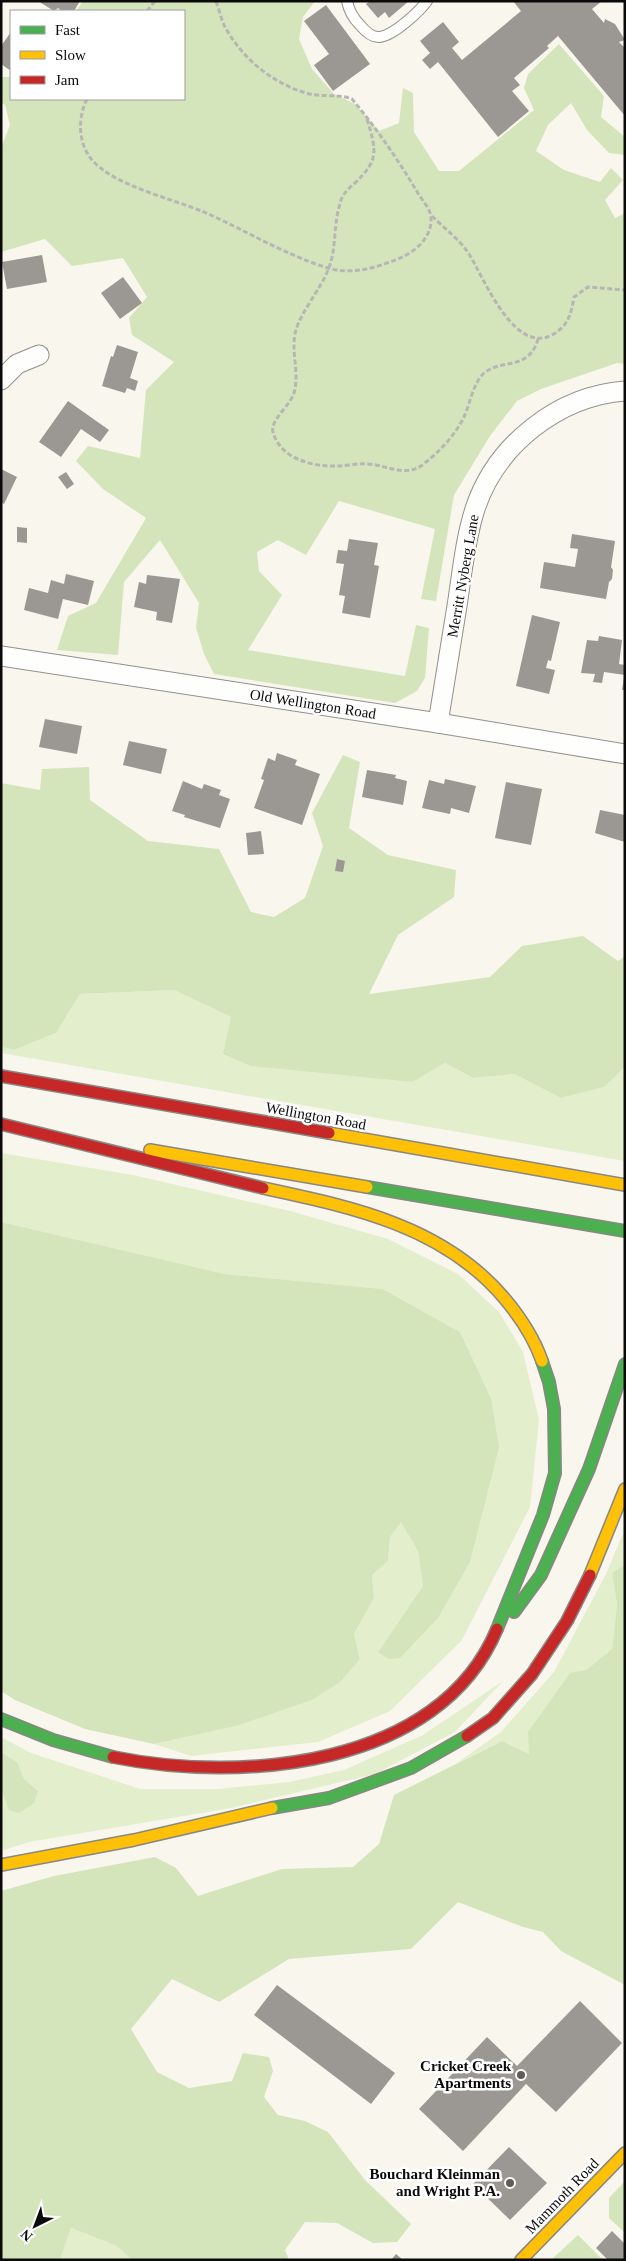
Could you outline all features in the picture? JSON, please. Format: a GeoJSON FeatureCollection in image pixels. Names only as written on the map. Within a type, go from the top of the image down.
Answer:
{"type":"FeatureCollection","features":[{"type":"Feature","properties":{"kind":"main road","name":"Wellington Road"},"geometry":{"type":"LineString","coordinates":[[1,1076],[625,1186]]}},
{"type":"Feature","properties":{"kind":"main road"},"geometry":{"type":"LineString","coordinates":[[1,1124],[472,1207],[625,1231]]}},
{"type":"Feature","properties":{"kind":"main road"},"geometry":{"type":"LineString","coordinates":[[1,1124],[220,1179],[375,1215],[424,1234],[453,1252],[496,1287],[523,1321],[545,1365],[556,1424],[556,1470],[543,1517],[487,1650]]}},
{"type":"Feature","properties":{"kind":"main road"},"geometry":{"type":"LineString","coordinates":[[1,1719],[35,1735],[80,1751],[126,1762],[173,1767],[220,1768],[314,1760],[360,1746],[413,1721],[454,1690],[487,1650],[541,1575],[589,1469],[625,1364]]}},
{"type":"Feature","properties":{"kind":"main road"},"geometry":{"type":"LineString","coordinates":[[1,1865],[134,1840],[277,1807],[329,1798],[411,1768],[450,1747],[493,1718],[532,1674],[572,1612],[593,1568],[625,1489]]}},
{"type":"Feature","properties":{"kind":"main road","name":"Mammoth Road"},"geometry":{"type":"LineString","coordinates":[[521,2260],[625,2153]]}},
{"type":"Feature","properties":{"kind":"street"},"geometry":{"type":"LineString","coordinates":[[1,380],[17,364],[39,355]]}},
{"type":"Feature","properties":{"kind":"street","name":"Merritt Nyberg Lane"},"geometry":{"type":"LineString","coordinates":[[438,723],[469,530],[485,486],[512,447],[547,417],[568,405],[590,397],[625,391]]}},
{"type":"Feature","properties":{"kind":"street","name":"Old Wellington Road"},"geometry":{"type":"LineString","coordinates":[[1,656],[438,723],[625,754]]}},
{"type":"Feature","properties":{"kind":"lane"},"geometry":{"type":"LineString","coordinates":[[347,1],[352,16],[372,36],[380,37],[392,32],[427,1]]}},
{"type":"Feature","properties":{"kind":"path"},"geometry":{"type":"LineString","coordinates":[[216,1],[224,25],[236,44],[255,65],[278,80],[307,94],[345,96],[352,99],[401,164],[431,215],[468,253],[490,293],[509,319],[528,337],[538,339],[562,329],[569,320],[574,297],[588,287],[625,290]]}},
{"type":"Feature","properties":{"kind":"path"},"geometry":{"type":"LineString","coordinates":[[87,100],[81,120],[80,136],[85,150],[94,163],[123,181],[203,212],[305,260],[329,268],[358,270],[372,268],[408,255],[418,248],[430,227],[431,215]]}},
{"type":"Feature","properties":{"kind":"path"},"geometry":{"type":"LineString","coordinates":[[366,116],[373,139],[374,152],[372,164],[345,193],[340,204],[329,268],[296,328],[294,339],[296,378],[294,394],[287,408],[274,421],[272,430],[281,449],[295,458],[315,464],[336,466],[368,464],[396,471],[411,471],[423,465],[451,438],[463,418],[482,374],[491,369],[523,360],[530,354],[538,339]]}},
{"type":"Feature","properties":{"kind":"green space"},"geometry":{"type":"Polygon","coordinates":[[[83,1],[315,1],[303,17],[299,39],[312,69],[334,94],[355,104],[379,131],[399,123],[403,88],[413,93],[414,132],[439,171],[459,171],[534,110],[524,88],[528,74],[559,44],[604,96],[601,117],[625,137],[625,155],[609,153],[587,130],[571,103],[548,125],[536,151],[564,170],[600,182],[611,168],[623,180],[605,200],[615,218],[625,213],[625,364],[617,363],[541,389],[517,401],[490,436],[454,495],[436,601],[421,599],[435,529],[339,501],[306,555],[278,540],[257,552],[259,571],[282,595],[248,650],[405,676],[416,625],[429,628],[425,678],[417,691],[395,703],[214,674],[204,654],[196,628],[199,603],[160,540],[124,582],[118,655],[57,650],[68,616],[96,603],[146,518],[103,489],[76,461],[88,446],[140,458],[146,390],[174,362],[132,335],[129,318],[147,297],[123,258],[72,266],[45,239],[1,252],[1,148],[10,125],[5,105],[1,102],[1,77],[10,77],[10,100],[185,100],[185,10],[77,10],[83,1]]]}},
{"type":"Feature","properties":{"kind":"green space"},"geometry":{"type":"Polygon","coordinates":[[[343,755],[360,762],[349,828],[388,855],[456,870],[454,897],[398,935],[369,994],[490,977],[522,946],[583,936],[618,961],[625,956],[625,1067],[604,1087],[561,1098],[514,1074],[473,1078],[445,1063],[413,1082],[251,1066],[223,1054],[231,1017],[174,990],[80,994],[56,1033],[14,1050],[1,1047],[1,783],[40,790],[42,769],[89,767],[90,800],[148,841],[219,849],[251,912],[274,917],[305,898],[323,846],[312,813],[343,755]]]}},
{"type":"Feature","properties":{"kind":"green space"},"geometry":{"type":"Polygon","coordinates":[[[174,990],[231,1017],[413,1082],[445,1063],[473,1078],[514,1074],[561,1098],[604,1087],[625,1067],[625,1161],[1,1053],[1,1047],[14,1050],[56,1033],[80,994],[174,990]]]}},
{"type":"Feature","properties":{"kind":"green space"},"geometry":{"type":"Polygon","coordinates":[[[1,1153],[133,1175],[290,1211],[388,1239],[458,1274],[499,1312],[523,1352],[539,1420],[530,1507],[462,1640],[390,1711],[318,1742],[191,1756],[154,1744],[236,1726],[360,1659],[354,1634],[374,1598],[372,1575],[388,1561],[390,1537],[401,1521],[418,1551],[423,1586],[378,1652],[400,1658],[491,1398],[460,1332],[383,1289],[225,1274],[1,1222],[1,1153]]]}},
{"type":"Feature","properties":{"kind":"green space"},"geometry":{"type":"Polygon","coordinates":[[[1,1222],[225,1274],[383,1289],[460,1332],[491,1398],[499,1447],[470,1562],[438,1618],[400,1658],[388,1659],[378,1652],[423,1586],[418,1551],[401,1522],[390,1537],[388,1561],[372,1575],[374,1598],[354,1634],[360,1659],[340,1682],[312,1700],[236,1726],[154,1744],[85,1729],[15,1700],[1,1691],[1,1222]]]}},
{"type":"Feature","properties":{"kind":"green space"},"geometry":{"type":"Polygon","coordinates":[[[625,1529],[625,1564],[612,1573],[617,1604],[612,1649],[586,1670],[529,1754],[502,1741],[457,1763],[501,1732],[554,1672],[606,1574],[625,1529]]]}},
{"type":"Feature","properties":{"kind":"green space"},"geometry":{"type":"Polygon","coordinates":[[[625,1564],[625,1985],[561,1951],[543,1932],[523,1927],[458,1902],[411,1949],[289,1959],[219,2002],[172,1979],[131,2029],[157,2072],[189,2088],[232,2081],[243,2053],[269,2057],[273,2071],[264,2097],[278,2115],[305,2121],[328,2132],[365,2180],[411,2224],[397,2242],[373,2243],[337,2223],[305,2222],[285,2250],[289,2260],[132,2260],[117,2246],[71,2228],[60,2260],[1,2260],[1,1891],[54,1876],[155,1857],[176,1868],[198,1896],[282,1869],[353,1867],[379,1844],[394,1795],[502,1741],[529,1754],[528,1732],[570,1673],[586,1670],[612,1649],[617,1604],[612,1573],[625,1564]]]}},
{"type":"Feature","properties":{"kind":"green space"},"geometry":{"type":"Polygon","coordinates":[[[503,1681],[455,1732],[375,1774],[231,1808],[29,1842],[1,1851],[1,1789],[38,1791],[24,1779],[17,1762],[1,1752],[1,1737],[31,1753],[140,1789],[218,1789],[289,1782],[344,1770],[423,1735],[503,1681]]]}},
{"type":"Feature","properties":{"kind":"green space"},"geometry":{"type":"Polygon","coordinates":[[[1,1752],[17,1762],[24,1779],[38,1791],[34,1803],[19,1813],[9,1810],[1,1789],[1,1752]]]}},
{"type":"Feature","properties":{"kind":"green space"},"geometry":{"type":"Polygon","coordinates":[[[625,2181],[625,2233],[609,2218],[609,2198],[625,2181]]]}},
{"type":"Feature","properties":{"kind":"green space"},"geometry":{"type":"Polygon","coordinates":[[[71,2228],[117,2246],[132,2260],[60,2260],[71,2228]]]}},
{"type":"Feature","properties":{"kind":"green space"},"geometry":{"type":"Polygon","coordinates":[[[578,2235],[603,2260],[551,2260],[578,2235]]]}},
{"type":"Feature","properties":{"kind":"building"},"geometry":{"type":"Polygon","coordinates":[[[38,1],[80,1],[75,10],[61,10],[58,8],[52,10],[38,1]]]}},
{"type":"Feature","properties":{"kind":"building"},"geometry":{"type":"Polygon","coordinates":[[[370,1],[409,1],[389,18],[385,12],[378,18],[366,4],[370,1]]]}},
{"type":"Feature","properties":{"kind":"building"},"geometry":{"type":"Polygon","coordinates":[[[513,1],[602,1],[592,9],[604,23],[605,19],[615,24],[625,40],[619,42],[625,48],[625,116],[558,36],[547,46],[549,48],[514,78],[520,85],[512,91],[529,111],[498,137],[438,62],[430,69],[422,60],[430,53],[420,41],[443,22],[459,42],[452,48],[462,60],[521,11],[513,1]]]}},
{"type":"Feature","properties":{"kind":"building"},"geometry":{"type":"Polygon","coordinates":[[[326,5],[370,64],[333,91],[314,65],[329,54],[304,21],[326,5]]]}},
{"type":"Feature","properties":{"kind":"building"},"geometry":{"type":"Polygon","coordinates":[[[10,33],[10,70],[1,64],[1,46],[10,33]]]}},
{"type":"Feature","properties":{"kind":"building"},"geometry":{"type":"Polygon","coordinates":[[[42,255],[47,282],[7,289],[2,262],[42,255]]]}},
{"type":"Feature","properties":{"kind":"building"},"geometry":{"type":"Polygon","coordinates":[[[123,277],[142,303],[120,319],[101,293],[123,277]]]}},
{"type":"Feature","properties":{"kind":"building"},"geometry":{"type":"Polygon","coordinates":[[[117,345],[138,352],[130,378],[138,381],[135,391],[127,388],[125,393],[102,386],[111,356],[113,357],[117,345]]]}},
{"type":"Feature","properties":{"kind":"building"},"geometry":{"type":"Polygon","coordinates":[[[68,401],[109,430],[100,442],[81,429],[61,457],[39,442],[68,401]]]}},
{"type":"Feature","properties":{"kind":"building"},"geometry":{"type":"Polygon","coordinates":[[[1,469],[17,477],[4,504],[1,502],[1,469]]]}},
{"type":"Feature","properties":{"kind":"building"},"geometry":{"type":"Polygon","coordinates":[[[66,472],[74,484],[67,489],[58,477],[66,472]]]}},
{"type":"Feature","properties":{"kind":"building"},"geometry":{"type":"Polygon","coordinates":[[[17,527],[27,528],[27,543],[17,542],[17,527]]]}},
{"type":"Feature","properties":{"kind":"building"},"geometry":{"type":"Polygon","coordinates":[[[572,534],[615,541],[611,567],[613,570],[612,579],[609,582],[606,599],[540,588],[544,562],[575,567],[578,549],[570,548],[572,534]]]}},
{"type":"Feature","properties":{"kind":"building"},"geometry":{"type":"Polygon","coordinates":[[[349,539],[378,543],[374,565],[379,566],[370,618],[342,613],[345,596],[339,595],[344,564],[336,563],[338,550],[347,551],[349,539]]]}},
{"type":"Feature","properties":{"kind":"building"},"geometry":{"type":"Polygon","coordinates":[[[66,574],[94,581],[88,605],[63,599],[58,619],[24,610],[29,588],[48,593],[51,580],[64,584],[66,574]]]}},
{"type":"Feature","properties":{"kind":"building"},"geometry":{"type":"Polygon","coordinates":[[[147,575],[180,579],[172,623],[156,620],[157,612],[134,607],[139,582],[146,584],[147,575]]]}},
{"type":"Feature","properties":{"kind":"building"},"geometry":{"type":"Polygon","coordinates":[[[532,615],[560,622],[551,661],[548,660],[546,668],[555,670],[549,694],[516,686],[532,615]]]}},
{"type":"Feature","properties":{"kind":"building"},"geometry":{"type":"Polygon","coordinates":[[[599,636],[622,640],[619,664],[625,665],[625,675],[604,672],[602,683],[593,682],[595,674],[581,673],[587,640],[598,641],[599,636]]]}},
{"type":"Feature","properties":{"kind":"building"},"geometry":{"type":"Polygon","coordinates":[[[624,677],[625,690],[622,690],[624,677]]]}},
{"type":"Feature","properties":{"kind":"building"},"geometry":{"type":"Polygon","coordinates":[[[45,719],[82,726],[77,754],[39,747],[45,719]]]}},
{"type":"Feature","properties":{"kind":"building"},"geometry":{"type":"Polygon","coordinates":[[[129,741],[167,749],[161,774],[123,765],[129,741]]]}},
{"type":"Feature","properties":{"kind":"building"},"geometry":{"type":"Polygon","coordinates":[[[277,753],[297,760],[295,765],[320,774],[302,825],[254,808],[264,780],[261,779],[268,758],[275,761],[277,753]]]}},
{"type":"Feature","properties":{"kind":"building"},"geometry":{"type":"Polygon","coordinates":[[[367,770],[396,775],[395,778],[407,781],[403,805],[362,797],[367,770]]]}},
{"type":"Feature","properties":{"kind":"building"},"geometry":{"type":"Polygon","coordinates":[[[445,779],[476,786],[469,813],[451,808],[450,814],[422,808],[429,780],[444,784],[445,779]]]}},
{"type":"Feature","properties":{"kind":"building"},"geometry":{"type":"Polygon","coordinates":[[[183,781],[202,789],[204,784],[221,790],[219,795],[230,799],[220,828],[184,817],[185,815],[172,811],[183,781]]]}},
{"type":"Feature","properties":{"kind":"building"},"geometry":{"type":"Polygon","coordinates":[[[506,782],[542,789],[531,845],[495,838],[506,782]]]}},
{"type":"Feature","properties":{"kind":"building"},"geometry":{"type":"Polygon","coordinates":[[[600,810],[625,815],[625,842],[595,833],[600,810]]]}},
{"type":"Feature","properties":{"kind":"building"},"geometry":{"type":"Polygon","coordinates":[[[261,831],[264,854],[248,855],[246,833],[261,831]]]}},
{"type":"Feature","properties":{"kind":"building"},"geometry":{"type":"Polygon","coordinates":[[[337,859],[345,861],[343,872],[335,871],[337,859]]]}},
{"type":"Feature","properties":{"kind":"building"},"geometry":{"type":"Polygon","coordinates":[[[277,1985],[395,2073],[371,2104],[254,2015],[277,1985]]]}},
{"type":"Feature","properties":{"kind":"building","name":"Cricket Creek Apartments"},"geometry":{"type":"Polygon","coordinates":[[[580,2001],[622,2043],[556,2112],[526,2084],[463,2151],[419,2109],[487,2037],[517,2066],[580,2001]]]}},
{"type":"Feature","properties":{"kind":"building","name":"Bouchard Kleinman and Wright P.A."},"geometry":{"type":"Polygon","coordinates":[[[509,2147],[547,2183],[510,2220],[473,2184],[509,2147]]]}},
{"type":"Feature","properties":{"kind":"building"},"geometry":{"type":"Polygon","coordinates":[[[612,2231],[625,2244],[625,2260],[608,2260],[596,2248],[612,2231]]]}},
{"type":"Feature","properties":{"kind":"building"},"geometry":{"type":"Polygon","coordinates":[[[396,2254],[403,2260],[391,2260],[396,2254]]]}},
{"type":"Feature","properties":{"kind":"traffic: fast"},"geometry":{"type":"LineString","coordinates":[[367,1187],[625,1231]]}},
{"type":"Feature","properties":{"kind":"traffic: fast"},"geometry":{"type":"LineString","coordinates":[[497,1629],[543,1515],[555,1473],[554,1409],[549,1382],[542,1361]]}},
{"type":"Feature","properties":{"kind":"traffic: fast"},"geometry":{"type":"LineString","coordinates":[[514,1612],[541,1575],[589,1469],[625,1364]]}},
{"type":"Feature","properties":{"kind":"traffic: fast"},"geometry":{"type":"LineString","coordinates":[[1,1719],[53,1740],[113,1757]]}},
{"type":"Feature","properties":{"kind":"traffic: fast"},"geometry":{"type":"LineString","coordinates":[[272,1808],[329,1798],[411,1768],[467,1736]]}},
{"type":"Feature","properties":{"kind":"traffic: slow"},"geometry":{"type":"LineString","coordinates":[[329,1133],[625,1185]]}},
{"type":"Feature","properties":{"kind":"traffic: slow"},"geometry":{"type":"LineString","coordinates":[[150,1150],[367,1187]]}},
{"type":"Feature","properties":{"kind":"traffic: slow"},"geometry":{"type":"LineString","coordinates":[[263,1188],[363,1212],[425,1237],[454,1254],[481,1274],[505,1299],[526,1328],[542,1361]]}},
{"type":"Feature","properties":{"kind":"traffic: slow"},"geometry":{"type":"LineString","coordinates":[[590,1575],[625,1489]]}},
{"type":"Feature","properties":{"kind":"traffic: slow"},"geometry":{"type":"LineString","coordinates":[[1,1865],[134,1840],[272,1808]]}},
{"type":"Feature","properties":{"kind":"traffic: slow"},"geometry":{"type":"LineString","coordinates":[[521,2260],[625,2153]]}},
{"type":"Feature","properties":{"kind":"traffic: jam"},"geometry":{"type":"LineString","coordinates":[[1,1076],[329,1133]]}},
{"type":"Feature","properties":{"kind":"traffic: jam"},"geometry":{"type":"LineString","coordinates":[[1,1124],[263,1188]]}},
{"type":"Feature","properties":{"kind":"traffic: jam"},"geometry":{"type":"LineString","coordinates":[[467,1736],[493,1718],[532,1674],[567,1621],[590,1575]]}},
{"type":"Feature","properties":{"kind":"traffic: jam"},"geometry":{"type":"LineString","coordinates":[[113,1757],[164,1765],[219,1768],[275,1765],[331,1755],[384,1737],[431,1711],[469,1675],[497,1629]]}},
{"type":"Feature","properties":{"kind":"place","name":"Cricket Creek Apartments"},"geometry":{"type":"Point","coordinates":[521,2075]}},
{"type":"Feature","properties":{"kind":"place","name":"Bouchard Kleinman and Wright P.A."},"geometry":{"type":"Point","coordinates":[510,2183]}}]}
